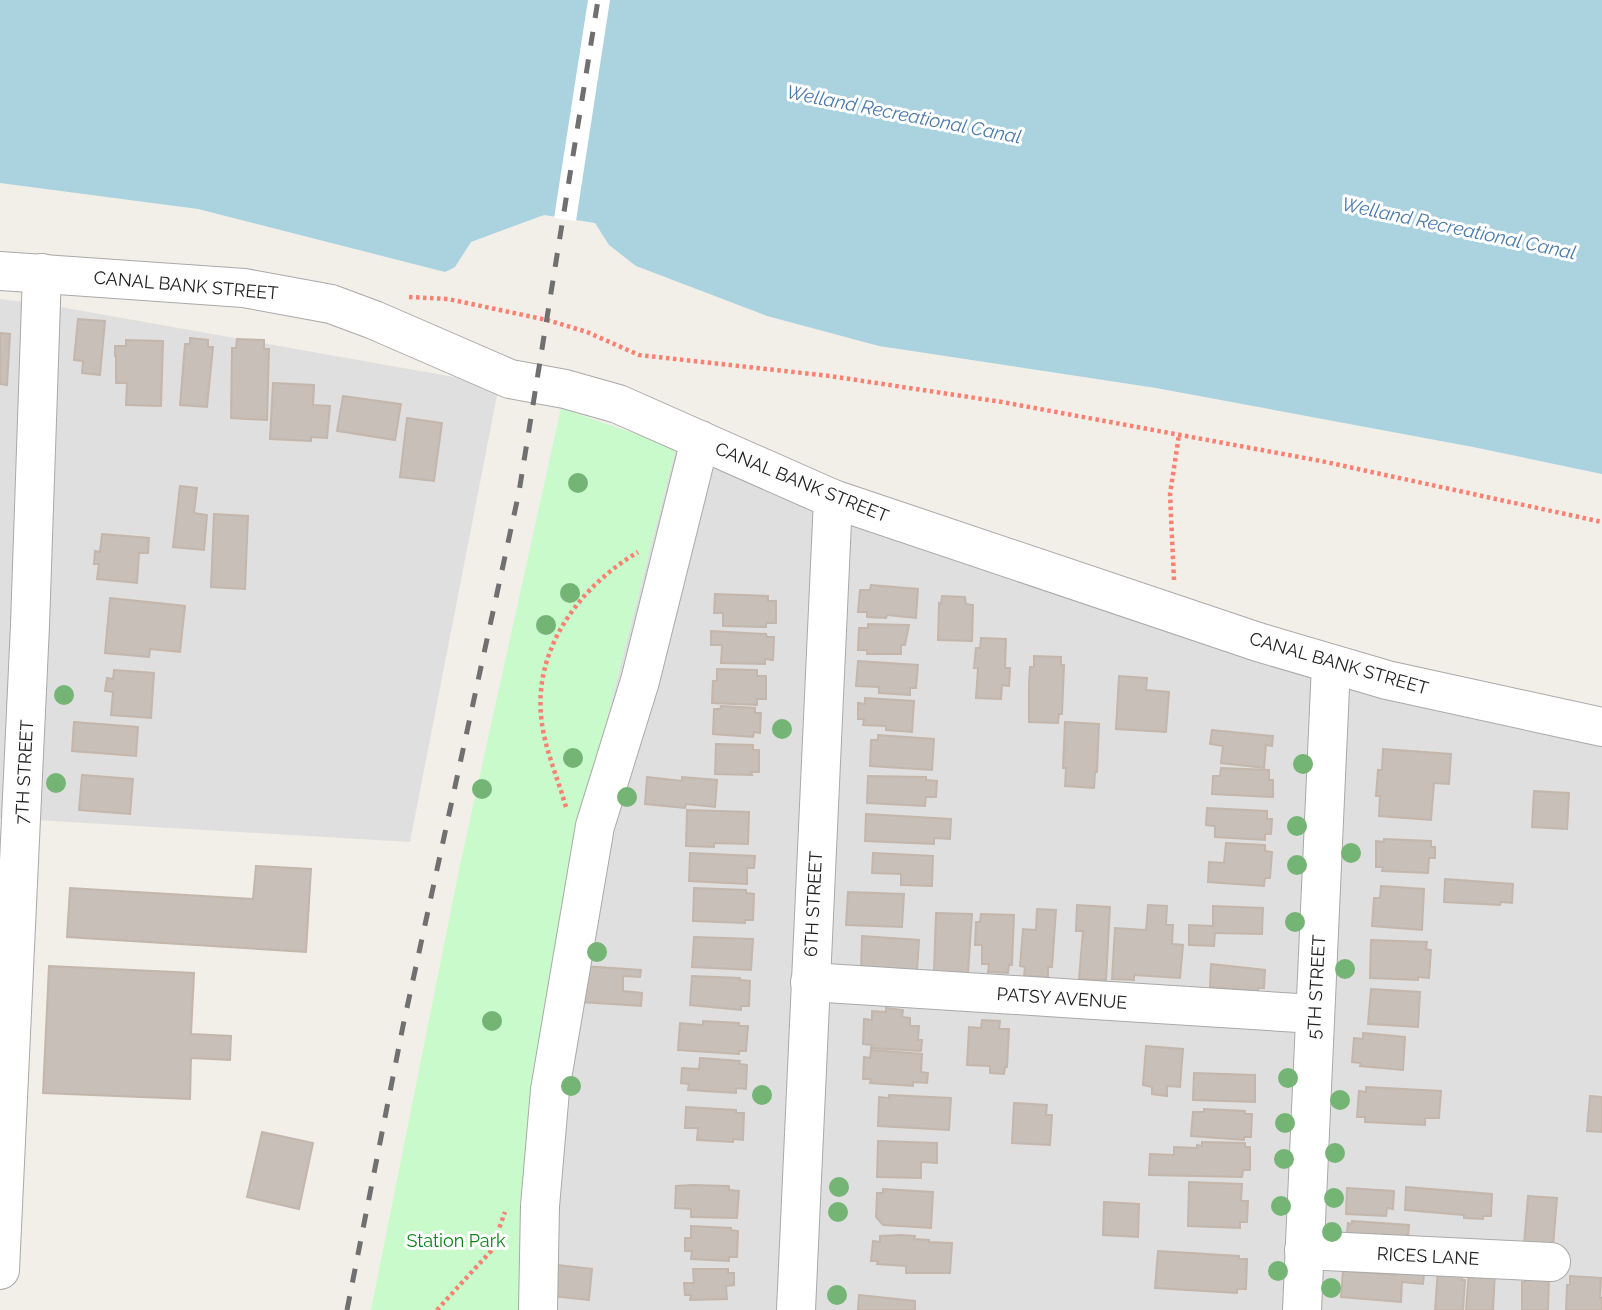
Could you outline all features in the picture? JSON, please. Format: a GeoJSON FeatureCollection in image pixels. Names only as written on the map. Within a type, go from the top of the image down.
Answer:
{"type":"FeatureCollection","features":[{"type":"Feature","properties":{"kind":"street","name":"CANAL BANK STREET"},"geometry":{"type":"LineString","coordinates":[[0,271],[244,288],[331,304],[510,379],[565,388],[618,404],[834,499],[1258,642],[1387,680],[1602,727]]}},
{"type":"Feature","properties":{"kind":"street","name":"7TH STREET"},"geometry":{"type":"LineString","coordinates":[[0,1247],[15,624],[42,273]]}},
{"type":"Feature","properties":{"kind":"street"},"geometry":{"type":"LineString","coordinates":[[538,1310],[540,1206],[550,1090],[596,825],[640,681],[700,440]]}},
{"type":"Feature","properties":{"kind":"street","name":"6TH STREET"},"geometry":{"type":"LineString","coordinates":[[796,1310],[834,499]]}},
{"type":"Feature","properties":{"kind":"street","name":"5TH STREET"},"geometry":{"type":"LineString","coordinates":[[1302,1310],[1331,665]]}},
{"type":"Feature","properties":{"kind":"street","name":"PATSY AVENUE"},"geometry":{"type":"LineString","coordinates":[[810,982],[1314,1014]]}},
{"type":"Feature","properties":{"kind":"street","name":"RICES LANE"},"geometry":{"type":"LineString","coordinates":[[1304,1250],[1551,1262]]}},
{"type":"Feature","properties":{"kind":"path"},"geometry":{"type":"LineString","coordinates":[[408,297],[448,299],[547,320],[587,332],[639,355],[843,378],[1002,402],[1321,461],[1602,522]]}},
{"type":"Feature","properties":{"kind":"path"},"geometry":{"type":"LineString","coordinates":[[1175,612],[1170,494],[1179,435]]}},
{"type":"Feature","properties":{"kind":"shaded area"},"geometry":{"type":"Polygon","coordinates":[[[0,299],[49,305],[499,385],[410,842],[0,818],[0,299]]]}},
{"type":"Feature","properties":{"kind":"shaded area"},"geometry":{"type":"Polygon","coordinates":[[[676,448],[1602,743],[1602,1310],[523,1310],[589,789],[676,448]]]}},
{"type":"Feature","properties":{"kind":"green space","name":"Station Park"},"geometry":{"type":"Polygon","coordinates":[[[561,408],[676,448],[589,789],[523,1310],[371,1310],[460,865],[561,408]]]}},
{"type":"Feature","properties":{"kind":"water","name":"Welland Recreational Canal"},"geometry":{"type":"Polygon","coordinates":[[[0,0],[1602,0],[1602,474],[1156,388],[879,346],[767,316],[636,266],[609,245],[595,223],[544,215],[471,242],[455,267],[445,272],[198,209],[0,183],[0,0]]]}},
{"type":"Feature","properties":{"kind":"pier"},"geometry":{"type":"Polygon","coordinates":[[[588,0],[610,0],[576,221],[554,218],[588,0]]]}},
{"type":"Feature","properties":{"kind":"building"},"geometry":{"type":"Polygon","coordinates":[[[78,319],[105,321],[100,375],[82,373],[83,361],[74,360],[78,319]]]}},
{"type":"Feature","properties":{"kind":"building"},"geometry":{"type":"Polygon","coordinates":[[[0,333],[10,334],[7,385],[0,384],[0,333]]]}},
{"type":"Feature","properties":{"kind":"building"},"geometry":{"type":"Polygon","coordinates":[[[190,338],[208,340],[208,347],[213,347],[207,407],[180,405],[185,344],[190,344],[190,338]]]}},
{"type":"Feature","properties":{"kind":"building"},"geometry":{"type":"Polygon","coordinates":[[[237,339],[264,340],[264,349],[269,349],[267,420],[231,418],[232,348],[236,348],[237,339]]]}},
{"type":"Feature","properties":{"kind":"building"},"geometry":{"type":"Polygon","coordinates":[[[126,340],[163,341],[161,406],[126,405],[127,383],[116,383],[115,346],[126,346],[126,340]]]}},
{"type":"Feature","properties":{"kind":"building"},"geometry":{"type":"Polygon","coordinates":[[[273,383],[314,385],[313,405],[330,406],[327,438],[311,437],[311,441],[270,439],[273,383]]]}},
{"type":"Feature","properties":{"kind":"building"},"geometry":{"type":"Polygon","coordinates":[[[343,396],[401,404],[395,440],[337,431],[343,396]]]}},
{"type":"Feature","properties":{"kind":"building"},"geometry":{"type":"Polygon","coordinates":[[[407,418],[442,423],[434,481],[400,477],[407,418]]]}},
{"type":"Feature","properties":{"kind":"building"},"geometry":{"type":"Polygon","coordinates":[[[180,486],[197,488],[194,513],[207,515],[204,550],[173,547],[180,486]]]}},
{"type":"Feature","properties":{"kind":"building"},"geometry":{"type":"Polygon","coordinates":[[[214,514],[248,516],[245,589],[211,587],[214,514]]]}},
{"type":"Feature","properties":{"kind":"building"},"geometry":{"type":"Polygon","coordinates":[[[102,534],[149,538],[148,553],[139,553],[137,583],[97,579],[99,564],[94,564],[95,551],[100,552],[102,534]]]}},
{"type":"Feature","properties":{"kind":"building"},"geometry":{"type":"Polygon","coordinates":[[[871,585],[918,589],[916,618],[887,615],[886,618],[867,617],[867,612],[858,612],[860,590],[870,590],[871,585]]]}},
{"type":"Feature","properties":{"kind":"building"},"geometry":{"type":"Polygon","coordinates":[[[715,594],[768,596],[768,601],[776,601],[776,623],[766,623],[766,627],[723,626],[723,613],[714,613],[715,594]]]}},
{"type":"Feature","properties":{"kind":"building"},"geometry":{"type":"Polygon","coordinates":[[[942,596],[965,597],[966,604],[973,605],[972,641],[938,640],[939,603],[941,604],[942,596]]]}},
{"type":"Feature","properties":{"kind":"building"},"geometry":{"type":"Polygon","coordinates":[[[110,598],[185,606],[180,652],[150,649],[149,657],[105,653],[110,598]]]}},
{"type":"Feature","properties":{"kind":"building"},"geometry":{"type":"Polygon","coordinates":[[[868,624],[909,625],[905,645],[901,645],[901,654],[867,654],[867,650],[858,650],[859,628],[868,628],[868,624]]]}},
{"type":"Feature","properties":{"kind":"building"},"geometry":{"type":"Polygon","coordinates":[[[711,631],[766,634],[767,637],[774,637],[773,660],[765,659],[765,664],[721,663],[722,645],[711,645],[711,631]]]}},
{"type":"Feature","properties":{"kind":"building"},"geometry":{"type":"Polygon","coordinates":[[[981,638],[1006,639],[1005,668],[1010,668],[1009,686],[1002,685],[1001,699],[976,698],[978,668],[974,668],[976,648],[980,648],[981,638]]]}},
{"type":"Feature","properties":{"kind":"building"},"geometry":{"type":"Polygon","coordinates":[[[1034,656],[1061,657],[1061,665],[1064,665],[1062,714],[1059,714],[1058,723],[1029,722],[1030,667],[1034,667],[1034,656]]]}},
{"type":"Feature","properties":{"kind":"building"},"geometry":{"type":"Polygon","coordinates":[[[858,661],[918,665],[916,688],[910,688],[910,695],[879,693],[879,687],[856,686],[858,661]]]}},
{"type":"Feature","properties":{"kind":"building"},"geometry":{"type":"Polygon","coordinates":[[[717,669],[757,670],[757,676],[766,676],[766,699],[757,699],[757,705],[712,703],[713,681],[717,681],[717,669]]]}},
{"type":"Feature","properties":{"kind":"building"},"geometry":{"type":"Polygon","coordinates":[[[114,670],[154,673],[151,718],[111,715],[113,692],[105,691],[107,678],[113,679],[114,670]]]}},
{"type":"Feature","properties":{"kind":"building"},"geometry":{"type":"Polygon","coordinates":[[[1119,676],[1147,678],[1146,690],[1169,692],[1166,732],[1116,729],[1119,676]]]}},
{"type":"Feature","properties":{"kind":"building"},"geometry":{"type":"Polygon","coordinates":[[[865,698],[914,701],[912,732],[886,730],[886,726],[863,725],[864,719],[858,719],[858,703],[865,704],[865,698]]]}},
{"type":"Feature","properties":{"kind":"building"},"geometry":{"type":"Polygon","coordinates":[[[721,706],[755,708],[755,713],[761,713],[760,733],[754,732],[753,737],[713,734],[714,709],[720,709],[721,706]]]}},
{"type":"Feature","properties":{"kind":"building"},"geometry":{"type":"Polygon","coordinates":[[[74,722],[138,727],[136,756],[72,751],[74,722]]]}},
{"type":"Feature","properties":{"kind":"building"},"geometry":{"type":"Polygon","coordinates":[[[1065,722],[1099,724],[1094,788],[1065,786],[1065,722]]]}},
{"type":"Feature","properties":{"kind":"building"},"geometry":{"type":"Polygon","coordinates":[[[1212,730],[1273,736],[1272,746],[1266,745],[1264,768],[1221,763],[1223,746],[1210,744],[1212,730]]]}},
{"type":"Feature","properties":{"kind":"building"},"geometry":{"type":"Polygon","coordinates":[[[878,735],[934,739],[932,770],[870,766],[871,740],[878,740],[878,735]]]}},
{"type":"Feature","properties":{"kind":"building"},"geometry":{"type":"Polygon","coordinates":[[[716,744],[753,745],[753,750],[759,750],[759,772],[751,772],[752,775],[715,774],[716,744]]]}},
{"type":"Feature","properties":{"kind":"building"},"geometry":{"type":"Polygon","coordinates":[[[1383,749],[1451,754],[1449,784],[1434,783],[1431,820],[1379,816],[1380,796],[1376,796],[1378,770],[1382,770],[1383,749]]]}},
{"type":"Feature","properties":{"kind":"building"},"geometry":{"type":"Polygon","coordinates":[[[1221,768],[1269,770],[1269,780],[1273,780],[1273,797],[1212,794],[1213,776],[1220,776],[1221,768]]]}},
{"type":"Feature","properties":{"kind":"building"},"geometry":{"type":"Polygon","coordinates":[[[82,775],[133,779],[130,814],[79,810],[82,775]]]}},
{"type":"Feature","properties":{"kind":"building"},"geometry":{"type":"Polygon","coordinates":[[[868,776],[926,777],[926,780],[937,781],[936,797],[926,797],[925,806],[867,803],[868,776]]]}},
{"type":"Feature","properties":{"kind":"building"},"geometry":{"type":"Polygon","coordinates":[[[647,777],[682,781],[682,777],[717,780],[715,807],[686,804],[685,808],[645,804],[647,777]]]}},
{"type":"Feature","properties":{"kind":"building"},"geometry":{"type":"Polygon","coordinates":[[[1534,791],[1569,793],[1567,829],[1532,827],[1534,791]]]}},
{"type":"Feature","properties":{"kind":"building"},"geometry":{"type":"Polygon","coordinates":[[[1207,808],[1267,811],[1267,819],[1272,819],[1271,834],[1265,834],[1265,840],[1215,837],[1215,826],[1206,825],[1207,808]]]}},
{"type":"Feature","properties":{"kind":"building"},"geometry":{"type":"Polygon","coordinates":[[[687,810],[749,812],[748,844],[686,846],[687,810]]]}},
{"type":"Feature","properties":{"kind":"building"},"geometry":{"type":"Polygon","coordinates":[[[866,814],[951,819],[950,839],[934,838],[934,844],[865,841],[866,814]]]}},
{"type":"Feature","properties":{"kind":"building"},"geometry":{"type":"Polygon","coordinates":[[[1384,839],[1431,841],[1431,847],[1435,847],[1435,858],[1429,858],[1428,873],[1382,871],[1383,867],[1376,867],[1376,841],[1384,842],[1384,839]]]}},
{"type":"Feature","properties":{"kind":"building"},"geometry":{"type":"Polygon","coordinates":[[[1226,843],[1265,845],[1265,851],[1272,852],[1270,878],[1265,878],[1264,886],[1208,882],[1209,862],[1224,863],[1226,843]]]}},
{"type":"Feature","properties":{"kind":"building"},"geometry":{"type":"Polygon","coordinates":[[[690,853],[755,856],[754,868],[747,868],[747,884],[689,881],[690,853]]]}},
{"type":"Feature","properties":{"kind":"building"},"geometry":{"type":"Polygon","coordinates":[[[873,853],[933,856],[932,886],[901,885],[901,874],[872,873],[873,853]]]}},
{"type":"Feature","properties":{"kind":"building"},"geometry":{"type":"Polygon","coordinates":[[[256,866],[311,869],[306,952],[67,937],[70,888],[253,899],[256,866]]]}},
{"type":"Feature","properties":{"kind":"building"},"geometry":{"type":"Polygon","coordinates":[[[1445,879],[1513,884],[1512,903],[1501,902],[1500,905],[1444,902],[1445,879]]]}},
{"type":"Feature","properties":{"kind":"building"},"geometry":{"type":"Polygon","coordinates":[[[1381,886],[1424,889],[1422,930],[1372,926],[1374,898],[1380,898],[1381,886]]]}},
{"type":"Feature","properties":{"kind":"building"},"geometry":{"type":"Polygon","coordinates":[[[694,888],[746,890],[746,893],[754,894],[753,920],[745,920],[745,923],[693,921],[694,888]]]}},
{"type":"Feature","properties":{"kind":"building"},"geometry":{"type":"Polygon","coordinates":[[[848,892],[904,894],[902,927],[846,925],[848,892]]]}},
{"type":"Feature","properties":{"kind":"building"},"geometry":{"type":"Polygon","coordinates":[[[1077,905],[1110,907],[1106,980],[1079,979],[1083,931],[1076,931],[1077,905]]]}},
{"type":"Feature","properties":{"kind":"building"},"geometry":{"type":"Polygon","coordinates":[[[1148,905],[1167,906],[1166,925],[1173,925],[1172,944],[1183,945],[1180,978],[1134,975],[1134,980],[1112,979],[1115,928],[1146,930],[1148,905]]]}},
{"type":"Feature","properties":{"kind":"building"},"geometry":{"type":"Polygon","coordinates":[[[1213,906],[1263,908],[1262,934],[1215,933],[1214,946],[1189,945],[1189,925],[1213,926],[1213,906]]]}},
{"type":"Feature","properties":{"kind":"building"},"geometry":{"type":"Polygon","coordinates":[[[1037,909],[1056,910],[1052,967],[1048,967],[1048,977],[1024,976],[1025,967],[1020,966],[1023,929],[1036,930],[1037,909]]]}},
{"type":"Feature","properties":{"kind":"building"},"geometry":{"type":"Polygon","coordinates":[[[936,913],[972,914],[968,973],[934,972],[936,913]]]}},
{"type":"Feature","properties":{"kind":"building"},"geometry":{"type":"Polygon","coordinates":[[[981,914],[1014,915],[1012,965],[1009,965],[1008,973],[988,972],[989,964],[982,964],[982,945],[975,945],[976,922],[980,922],[981,914]]]}},
{"type":"Feature","properties":{"kind":"building"},"geometry":{"type":"Polygon","coordinates":[[[862,936],[919,940],[917,971],[861,968],[862,936]]]}},
{"type":"Feature","properties":{"kind":"building"},"geometry":{"type":"Polygon","coordinates":[[[694,937],[753,939],[751,970],[692,967],[694,937]]]}},
{"type":"Feature","properties":{"kind":"building"},"geometry":{"type":"Polygon","coordinates":[[[1371,940],[1427,942],[1426,949],[1431,950],[1429,978],[1370,978],[1371,940]]]}},
{"type":"Feature","properties":{"kind":"building"},"geometry":{"type":"Polygon","coordinates":[[[1211,964],[1265,970],[1264,988],[1258,988],[1258,991],[1210,987],[1211,964]]]}},
{"type":"Feature","properties":{"kind":"building"},"geometry":{"type":"Polygon","coordinates":[[[49,966],[194,973],[191,1034],[231,1036],[230,1060],[191,1058],[190,1099],[43,1093],[49,966]]]}},
{"type":"Feature","properties":{"kind":"building"},"geometry":{"type":"Polygon","coordinates":[[[582,966],[641,970],[640,977],[623,976],[623,991],[642,993],[641,1006],[580,1002],[582,966]]]}},
{"type":"Feature","properties":{"kind":"building"},"geometry":{"type":"Polygon","coordinates":[[[692,976],[740,978],[750,981],[749,1006],[741,1006],[741,1010],[690,1005],[692,976]]]}},
{"type":"Feature","properties":{"kind":"building"},"geometry":{"type":"Polygon","coordinates":[[[1371,989],[1420,992],[1418,1027],[1368,1024],[1371,989]]]}},
{"type":"Feature","properties":{"kind":"building"},"geometry":{"type":"Polygon","coordinates":[[[886,1008],[903,1010],[902,1017],[910,1018],[910,1026],[919,1026],[918,1040],[922,1040],[921,1051],[871,1048],[872,1045],[863,1044],[864,1019],[872,1020],[872,1011],[886,1012],[886,1008]]]}},
{"type":"Feature","properties":{"kind":"building"},"geometry":{"type":"Polygon","coordinates":[[[982,1020],[1000,1021],[999,1029],[1009,1029],[1007,1067],[1004,1074],[990,1073],[990,1066],[967,1065],[969,1027],[981,1028],[982,1020]]]}},
{"type":"Feature","properties":{"kind":"building"},"geometry":{"type":"Polygon","coordinates":[[[703,1021],[748,1026],[746,1051],[739,1051],[739,1054],[678,1050],[680,1023],[703,1025],[703,1021]]]}},
{"type":"Feature","properties":{"kind":"building"},"geometry":{"type":"Polygon","coordinates":[[[1363,1033],[1405,1037],[1403,1070],[1360,1066],[1361,1063],[1352,1062],[1354,1038],[1363,1039],[1363,1033]]]}},
{"type":"Feature","properties":{"kind":"building"},"geometry":{"type":"Polygon","coordinates":[[[1146,1046],[1183,1049],[1180,1087],[1167,1086],[1167,1096],[1152,1094],[1152,1087],[1143,1085],[1146,1046]]]}},
{"type":"Feature","properties":{"kind":"building"},"geometry":{"type":"Polygon","coordinates":[[[871,1050],[922,1054],[921,1072],[928,1073],[927,1083],[913,1082],[913,1086],[870,1083],[871,1079],[863,1079],[864,1057],[870,1058],[871,1050]]]}},
{"type":"Feature","properties":{"kind":"building"},"geometry":{"type":"Polygon","coordinates":[[[700,1058],[740,1061],[739,1064],[747,1065],[746,1089],[736,1088],[736,1093],[688,1090],[689,1084],[681,1083],[682,1068],[699,1069],[700,1058]]]}},
{"type":"Feature","properties":{"kind":"building"},"geometry":{"type":"Polygon","coordinates":[[[1194,1073],[1255,1075],[1255,1102],[1193,1100],[1194,1073]]]}},
{"type":"Feature","properties":{"kind":"building"},"geometry":{"type":"Polygon","coordinates":[[[1366,1087],[1441,1091],[1439,1118],[1425,1118],[1425,1125],[1365,1122],[1365,1117],[1357,1117],[1359,1091],[1366,1092],[1366,1087]]]}},
{"type":"Feature","properties":{"kind":"building"},"geometry":{"type":"Polygon","coordinates":[[[889,1095],[951,1098],[949,1130],[878,1126],[879,1097],[889,1098],[889,1095]]]}},
{"type":"Feature","properties":{"kind":"building"},"geometry":{"type":"Polygon","coordinates":[[[1590,1096],[1602,1097],[1602,1132],[1587,1131],[1590,1096]]]}},
{"type":"Feature","properties":{"kind":"building"},"geometry":{"type":"Polygon","coordinates":[[[1014,1103],[1047,1105],[1046,1115],[1052,1115],[1050,1145],[1012,1143],[1014,1103]]]}},
{"type":"Feature","properties":{"kind":"building"},"geometry":{"type":"Polygon","coordinates":[[[686,1107],[736,1110],[736,1113],[744,1113],[743,1140],[697,1140],[698,1128],[685,1128],[686,1107]]]}},
{"type":"Feature","properties":{"kind":"building"},"geometry":{"type":"Polygon","coordinates":[[[1204,1109],[1245,1111],[1245,1114],[1252,1114],[1251,1137],[1244,1137],[1244,1140],[1191,1136],[1193,1112],[1204,1112],[1204,1109]]]}},
{"type":"Feature","properties":{"kind":"building"},"geometry":{"type":"Polygon","coordinates":[[[262,1132],[313,1143],[299,1209],[247,1197],[262,1132]]]}},
{"type":"Feature","properties":{"kind":"building"},"geometry":{"type":"Polygon","coordinates":[[[878,1141],[937,1143],[937,1163],[921,1162],[921,1178],[877,1177],[878,1141]]]}},
{"type":"Feature","properties":{"kind":"building"},"geometry":{"type":"Polygon","coordinates":[[[1202,1142],[1245,1143],[1245,1147],[1250,1147],[1250,1170],[1243,1170],[1242,1177],[1149,1175],[1150,1154],[1174,1155],[1174,1147],[1197,1148],[1197,1145],[1202,1146],[1202,1142]]]}},
{"type":"Feature","properties":{"kind":"building"},"geometry":{"type":"Polygon","coordinates":[[[1189,1182],[1242,1184],[1241,1201],[1248,1201],[1247,1222],[1240,1222],[1240,1228],[1188,1226],[1189,1182]]]}},
{"type":"Feature","properties":{"kind":"building"},"geometry":{"type":"Polygon","coordinates":[[[676,1186],[729,1186],[729,1190],[739,1191],[737,1218],[691,1217],[691,1209],[675,1208],[676,1186]]]}},
{"type":"Feature","properties":{"kind":"building"},"geometry":{"type":"Polygon","coordinates":[[[1406,1187],[1492,1194],[1491,1216],[1483,1216],[1483,1219],[1464,1218],[1464,1215],[1405,1210],[1406,1187]]]}},
{"type":"Feature","properties":{"kind":"building"},"geometry":{"type":"Polygon","coordinates":[[[1347,1188],[1394,1191],[1393,1209],[1387,1208],[1386,1216],[1346,1214],[1347,1188]]]}},
{"type":"Feature","properties":{"kind":"building"},"geometry":{"type":"Polygon","coordinates":[[[883,1189],[933,1192],[931,1228],[883,1225],[876,1217],[877,1193],[883,1193],[883,1189]]]}},
{"type":"Feature","properties":{"kind":"building"},"geometry":{"type":"Polygon","coordinates":[[[1528,1196],[1557,1198],[1552,1259],[1523,1256],[1528,1196]]]}},
{"type":"Feature","properties":{"kind":"building"},"geometry":{"type":"Polygon","coordinates":[[[1104,1202],[1139,1204],[1138,1237],[1103,1235],[1104,1202]]]}},
{"type":"Feature","properties":{"kind":"building"},"geometry":{"type":"Polygon","coordinates":[[[1352,1221],[1409,1225],[1407,1250],[1346,1244],[1348,1223],[1352,1224],[1352,1221]]]}},
{"type":"Feature","properties":{"kind":"building"},"geometry":{"type":"Polygon","coordinates":[[[691,1226],[731,1228],[738,1231],[737,1257],[729,1257],[729,1261],[691,1259],[692,1251],[685,1251],[685,1238],[691,1238],[691,1226]]]}},
{"type":"Feature","properties":{"kind":"building"},"geometry":{"type":"Polygon","coordinates":[[[880,1236],[915,1236],[914,1239],[929,1242],[952,1243],[950,1273],[906,1273],[906,1266],[877,1264],[878,1261],[871,1261],[873,1241],[880,1242],[880,1236]]]}},
{"type":"Feature","properties":{"kind":"building"},"geometry":{"type":"Polygon","coordinates":[[[1158,1251],[1239,1256],[1239,1259],[1247,1259],[1246,1289],[1237,1289],[1237,1293],[1155,1288],[1158,1251]]]}},
{"type":"Feature","properties":{"kind":"building"},"geometry":{"type":"Polygon","coordinates":[[[1398,1263],[1425,1265],[1423,1284],[1402,1282],[1401,1302],[1341,1297],[1343,1271],[1397,1275],[1398,1263]]]}},
{"type":"Feature","properties":{"kind":"building"},"geometry":{"type":"Polygon","coordinates":[[[557,1265],[592,1269],[589,1300],[553,1296],[557,1265]]]}},
{"type":"Feature","properties":{"kind":"building"},"geometry":{"type":"Polygon","coordinates":[[[693,1269],[728,1269],[728,1273],[734,1273],[734,1285],[726,1286],[727,1299],[690,1300],[691,1295],[685,1295],[684,1283],[694,1283],[693,1269]]]}},
{"type":"Feature","properties":{"kind":"building"},"geometry":{"type":"Polygon","coordinates":[[[1438,1269],[1462,1271],[1462,1280],[1465,1280],[1463,1310],[1435,1310],[1438,1269]]]}},
{"type":"Feature","properties":{"kind":"building"},"geometry":{"type":"Polygon","coordinates":[[[1469,1271],[1495,1273],[1493,1310],[1466,1310],[1469,1271]]]}},
{"type":"Feature","properties":{"kind":"building"},"geometry":{"type":"Polygon","coordinates":[[[1526,1274],[1549,1275],[1548,1310],[1522,1310],[1522,1282],[1525,1282],[1526,1274]]]}},
{"type":"Feature","properties":{"kind":"building"},"geometry":{"type":"Polygon","coordinates":[[[1570,1276],[1601,1278],[1602,1310],[1566,1310],[1570,1276]]]}},
{"type":"Feature","properties":{"kind":"building"},"geometry":{"type":"Polygon","coordinates":[[[859,1295],[915,1301],[915,1310],[858,1310],[859,1295]]]}},
{"type":"Feature","properties":{"kind":"railway"},"geometry":{"type":"LineString","coordinates":[[347,1310],[403,1026],[519,492],[598,0]]}}]}
